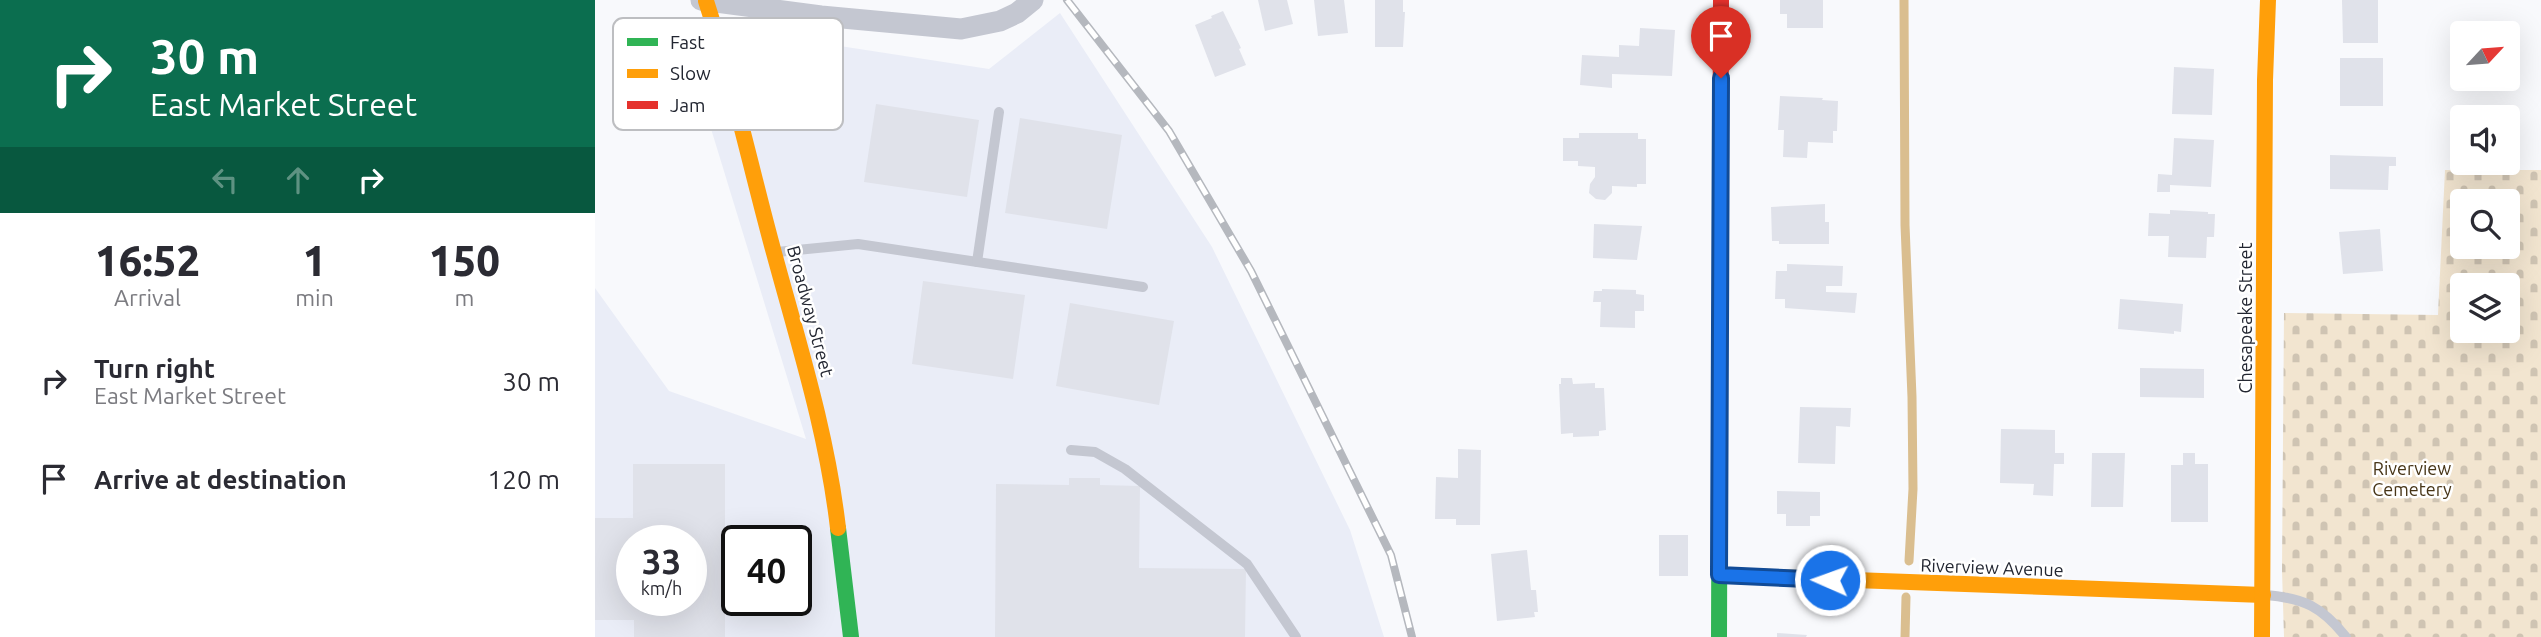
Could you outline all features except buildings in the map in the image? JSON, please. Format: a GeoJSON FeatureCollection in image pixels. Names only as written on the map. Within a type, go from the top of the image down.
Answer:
{"type":"FeatureCollection","features":[{"type":"Feature","properties":{"kind":"street"},"geometry":{"type":"LineString","coordinates":[[701,0],[843,18]]}},
{"type":"Feature","properties":{"kind":"street"},"geometry":{"type":"LineString","coordinates":[[843,18],[961,29],[1000,21],[1017,13],[1033,0]]}},
{"type":"Feature","properties":{"kind":"street"},"geometry":{"type":"LineString","coordinates":[[1719,637],[1721,0]]}},
{"type":"Feature","properties":{"kind":"street","name":"Chesapeake Street"},"geometry":{"type":"LineString","coordinates":[[2262,637],[2265,93],[2268,0]]}},
{"type":"Feature","properties":{"kind":"street","name":"Broadway Street"},"geometry":{"type":"LineString","coordinates":[[706,1],[711,18]]}},
{"type":"Feature","properties":{"kind":"street","name":"Broadway Street"},"geometry":{"type":"LineString","coordinates":[[743,130],[818,408],[834,491],[851,637]]}},
{"type":"Feature","properties":{"kind":"street","name":"Riverview Avenue"},"geometry":{"type":"LineString","coordinates":[[1719,575],[2263,595]]}},
{"type":"Feature","properties":{"kind":"lane"},"geometry":{"type":"LineString","coordinates":[[977,262],[999,112]]}},
{"type":"Feature","properties":{"kind":"lane"},"geometry":{"type":"LineString","coordinates":[[774,252],[858,244],[1143,287]]}},
{"type":"Feature","properties":{"kind":"lane"},"geometry":{"type":"LineString","coordinates":[[1072,450],[1095,452],[1125,469],[1247,564],[1296,637]]}},
{"type":"Feature","properties":{"kind":"lane"},"geometry":{"type":"LineString","coordinates":[[2263,595],[2288,596],[2312,605],[2332,619],[2346,637]]}},
{"type":"Feature","properties":{"kind":"shaded area"},"geometry":{"type":"Polygon","coordinates":[[[1060,13],[1212,247],[1350,530],[1384,637],[595,637],[595,288],[669,391],[806,439],[711,130],[843,130],[843,46],[989,69],[1060,13]]]}},
{"type":"Feature","properties":{"kind":"green space","name":"Riverview Cemetery"},"geometry":{"type":"Polygon","coordinates":[[[2445,170],[2450,170],[2450,175],[2520,175],[2520,170],[2541,170],[2541,637],[2284,637],[2284,313],[2438,315],[2445,170]]]}},
{"type":"Feature","properties":{"kind":"waterway"},"geometry":{"type":"LineString","coordinates":[[1904,0],[1905,225],[1913,489],[1909,561]]}},
{"type":"Feature","properties":{"kind":"waterway"},"geometry":{"type":"LineString","coordinates":[[1905,637],[1906,597]]}},
{"type":"Feature","properties":{"kind":"railway"},"geometry":{"type":"LineString","coordinates":[[1067,0],[1169,131],[1251,271],[1391,555],[1412,637]]}},
{"type":"Feature","properties":{"kind":"traffic: fast"},"geometry":{"type":"LineString","coordinates":[[1719,637],[1720,320]]}},
{"type":"Feature","properties":{"kind":"traffic: fast"},"geometry":{"type":"LineString","coordinates":[[838,528],[851,637]]}},
{"type":"Feature","properties":{"kind":"traffic: slow"},"geometry":{"type":"LineString","coordinates":[[2262,637],[2265,80],[2268,0]]}},
{"type":"Feature","properties":{"kind":"traffic: slow"},"geometry":{"type":"LineString","coordinates":[[706,1],[711,18]]}},
{"type":"Feature","properties":{"kind":"traffic: slow"},"geometry":{"type":"LineString","coordinates":[[742,130],[811,389],[827,458],[838,528]]}},
{"type":"Feature","properties":{"kind":"traffic: slow"},"geometry":{"type":"LineString","coordinates":[[1719,575],[2263,595]]}},
{"type":"Feature","properties":{"kind":"traffic: jam"},"geometry":{"type":"LineString","coordinates":[[1720,320],[1721,0]]}},
{"type":"Feature","properties":{"kind":"route"},"geometry":{"type":"LineString","coordinates":[[1721,78],[1719,575],[1830,580]]}}]}
